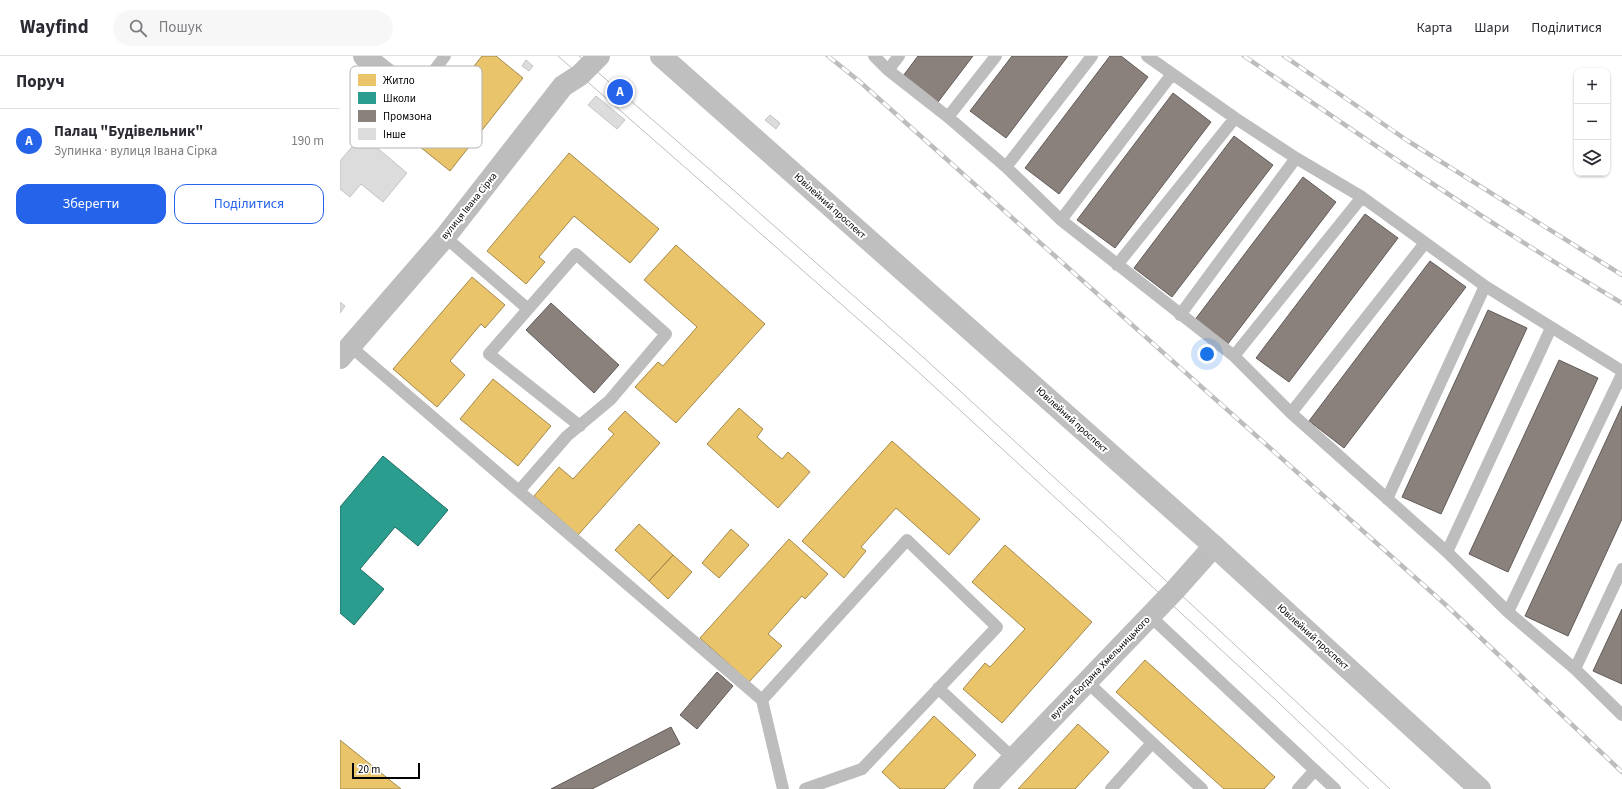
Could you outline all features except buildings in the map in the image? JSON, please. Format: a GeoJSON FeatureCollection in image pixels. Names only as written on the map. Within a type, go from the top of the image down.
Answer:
{"type":"FeatureCollection","features":[{"type":"Feature","properties":{"kind":"main road","name":"Ювілейний проспект"},"geometry":{"type":"LineString","coordinates":[[661,56],[1214,546],[1480,789]]}},
{"type":"Feature","properties":{"kind":"street"},"geometry":{"type":"LineString","coordinates":[[364,56],[376,66]]}},
{"type":"Feature","properties":{"kind":"street","name":"вулиця Івана Сірка"},"geometry":{"type":"LineString","coordinates":[[345,352],[445,237],[563,86],[580,75],[599,56]]}},
{"type":"Feature","properties":{"kind":"street","name":"вулиця Богдана Хмельницького"},"geometry":{"type":"LineString","coordinates":[[984,789],[1175,590],[1214,546]]}},
{"type":"Feature","properties":{"kind":"lane"},"geometry":{"type":"LineString","coordinates":[[437,66],[445,56]]}},
{"type":"Feature","properties":{"kind":"lane"},"geometry":{"type":"LineString","coordinates":[[874,56],[888,70],[948,117],[1006,168],[1061,220],[1234,356],[1291,413],[1447,552],[1508,612],[1575,669],[1622,715]]}},
{"type":"Feature","properties":{"kind":"lane"},"geometry":{"type":"LineString","coordinates":[[888,70],[900,56]]}},
{"type":"Feature","properties":{"kind":"lane"},"geometry":{"type":"LineString","coordinates":[[948,117],[996,56]]}},
{"type":"Feature","properties":{"kind":"lane"},"geometry":{"type":"LineString","coordinates":[[1006,168],[1092,56]]}},
{"type":"Feature","properties":{"kind":"lane"},"geometry":{"type":"LineString","coordinates":[[1147,56],[1235,118],[1296,158],[1362,197],[1485,286],[1622,372],[1508,612]]}},
{"type":"Feature","properties":{"kind":"lane"},"geometry":{"type":"LineString","coordinates":[[1061,220],[1172,74]]}},
{"type":"Feature","properties":{"kind":"lane"},"geometry":{"type":"LineString","coordinates":[[1117,265],[1235,118]]}},
{"type":"Feature","properties":{"kind":"lane"},"geometry":{"type":"LineString","coordinates":[[1180,315],[1296,158]]}},
{"type":"Feature","properties":{"kind":"lane"},"geometry":{"type":"LineString","coordinates":[[1234,356],[1362,197]]}},
{"type":"Feature","properties":{"kind":"lane"},"geometry":{"type":"LineString","coordinates":[[445,237],[528,309]]}},
{"type":"Feature","properties":{"kind":"lane"},"geometry":{"type":"LineString","coordinates":[[1291,413],[1425,243]]}},
{"type":"Feature","properties":{"kind":"lane"},"geometry":{"type":"LineString","coordinates":[[519,491],[567,436],[580,426],[610,400],[666,334],[576,254],[489,354],[580,426]]}},
{"type":"Feature","properties":{"kind":"lane"},"geometry":{"type":"LineString","coordinates":[[1387,499],[1485,286]]}},
{"type":"Feature","properties":{"kind":"lane"},"geometry":{"type":"LineString","coordinates":[[1447,552],[1551,328]]}},
{"type":"Feature","properties":{"kind":"lane"},"geometry":{"type":"LineString","coordinates":[[345,352],[519,491],[762,700],[783,789]]}},
{"type":"Feature","properties":{"kind":"lane"},"geometry":{"type":"LineString","coordinates":[[762,700],[907,540],[997,627],[862,769],[805,789]]}},
{"type":"Feature","properties":{"kind":"lane"},"geometry":{"type":"LineString","coordinates":[[1575,669],[1622,569]]}},
{"type":"Feature","properties":{"kind":"lane"},"geometry":{"type":"LineString","coordinates":[[1150,616],[1335,789]]}},
{"type":"Feature","properties":{"kind":"lane"},"geometry":{"type":"LineString","coordinates":[[1086,681],[1202,789]]}},
{"type":"Feature","properties":{"kind":"lane"},"geometry":{"type":"LineString","coordinates":[[938,688],[1013,758]]}},
{"type":"Feature","properties":{"kind":"lane"},"geometry":{"type":"LineString","coordinates":[[1111,789],[1152,743]]}},
{"type":"Feature","properties":{"kind":"lane"},"geometry":{"type":"LineString","coordinates":[[1298,789],[1315,770]]}},
{"type":"Feature","properties":{"kind":"tram line"},"geometry":{"type":"LineString","coordinates":[[558,56],[914,368],[1279,703],[1369,789]]}},
{"type":"Feature","properties":{"kind":"tram line"},"geometry":{"type":"LineString","coordinates":[[579,56],[923,357],[1390,789]]}},
{"type":"Feature","properties":{"kind":"railway"},"geometry":{"type":"LineString","coordinates":[[828,56],[859,81],[1447,606],[1622,772]]}},
{"type":"Feature","properties":{"kind":"railway"},"geometry":{"type":"LineString","coordinates":[[1244,56],[1478,213],[1622,303]]}},
{"type":"Feature","properties":{"kind":"railway"},"geometry":{"type":"LineString","coordinates":[[1284,56],[1408,141],[1622,275]]}},
{"type":"Feature","properties":{"kind":"place","name":"Палац \"Будівельник\""},"geometry":{"type":"Point","coordinates":[620,92]}}]}
